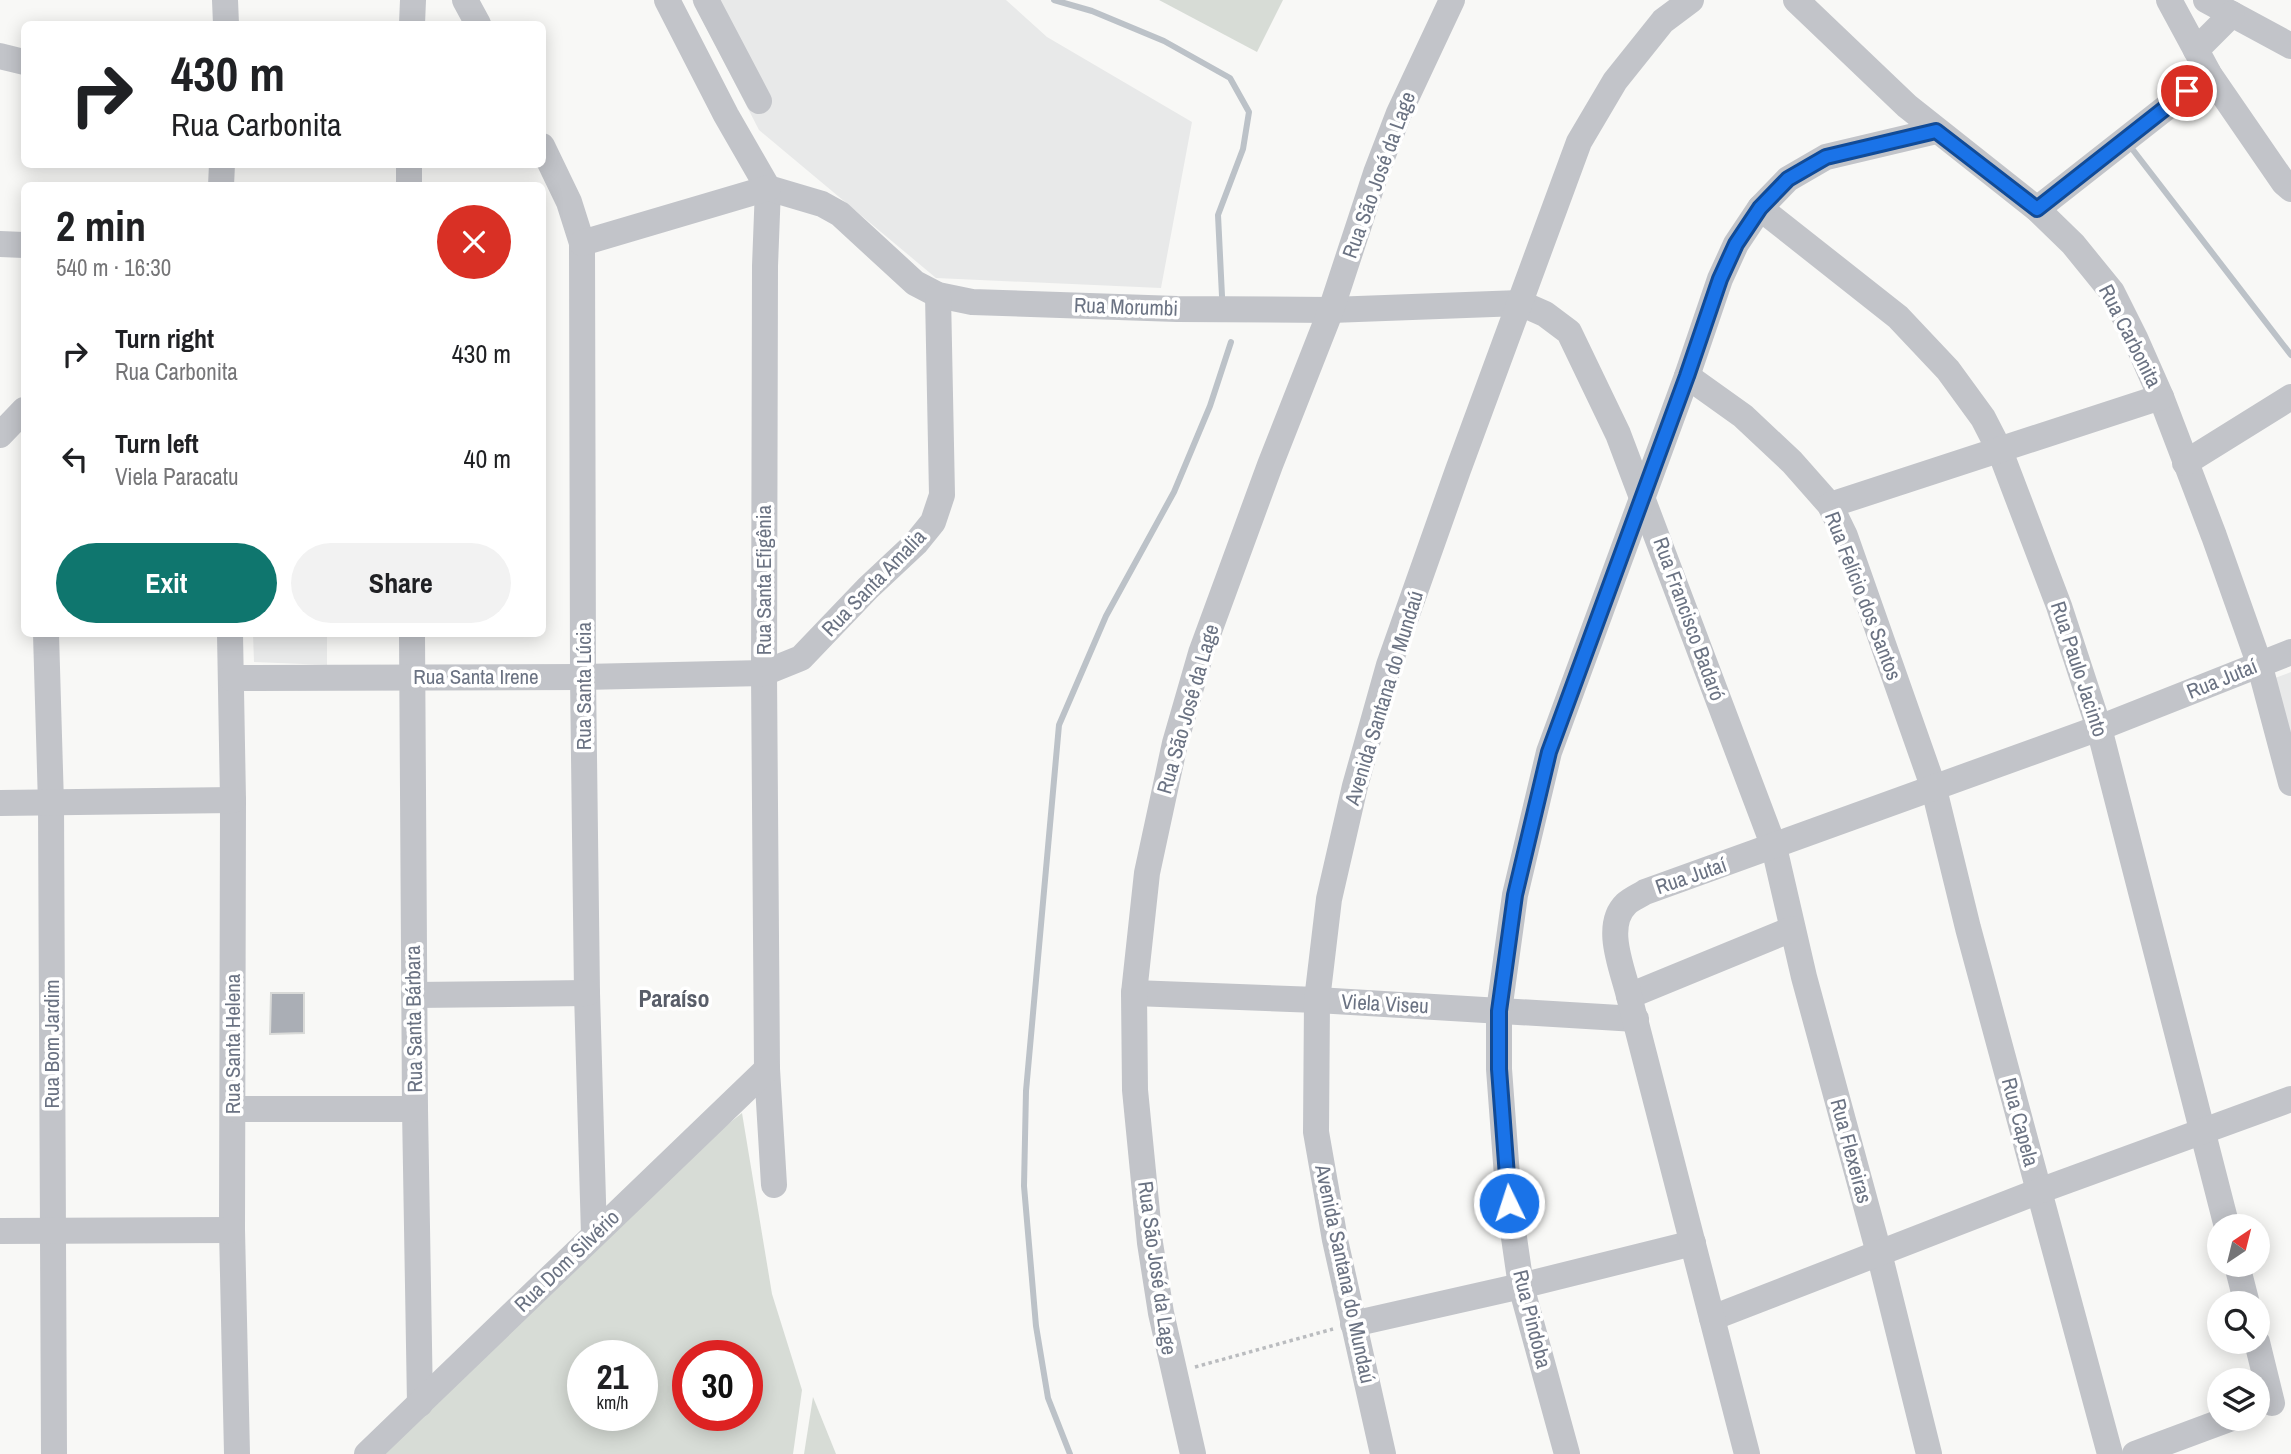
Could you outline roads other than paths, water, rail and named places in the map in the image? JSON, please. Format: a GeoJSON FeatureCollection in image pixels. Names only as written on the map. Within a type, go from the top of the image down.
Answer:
{"type":"FeatureCollection","features":[{"type":"Feature","properties":{"kind":"street"},"geometry":{"type":"LineString","coordinates":[[225,0],[226,21]]}},
{"type":"Feature","properties":{"kind":"street"},"geometry":{"type":"LineString","coordinates":[[412,21],[413,0]]}},
{"type":"Feature","properties":{"kind":"street"},"geometry":{"type":"LineString","coordinates":[[465,0],[476,21]]}},
{"type":"Feature","properties":{"kind":"street"},"geometry":{"type":"LineString","coordinates":[[582,243],[768,188],[726,116],[667,0]]}},
{"type":"Feature","properties":{"kind":"street"},"geometry":{"type":"LineString","coordinates":[[706,0],[758,101]]}},
{"type":"Feature","properties":{"kind":"street","name":"Rua São José da Lage"},"geometry":{"type":"LineString","coordinates":[[1194,1454],[1173,1373],[1150,1243],[1135,1090],[1133,993],[1147,873],[1175,743],[1201,653],[1270,465],[1331,310],[1376,173],[1399,113],[1452,0]]}},
{"type":"Feature","properties":{"kind":"street","name":"Avenida Santana do Mundaú"},"geometry":{"type":"LineString","coordinates":[[1384,1454],[1335,1240],[1316,1132],[1317,1000],[1329,899],[1355,786],[1389,666],[1579,142],[1615,81],[1663,21],[1691,0]]}},
{"type":"Feature","properties":{"kind":"street","name":"Rua Carbonita"},"geometry":{"type":"LineString","coordinates":[[1796,0],[1936,131],[2037,209],[2073,244],[2112,292],[2161,397],[2214,536],[2259,663],[2291,783]]}},
{"type":"Feature","properties":{"kind":"street"},"geometry":{"type":"LineString","coordinates":[[2169,0],[2209,74],[2284,183],[2291,189]]}},
{"type":"Feature","properties":{"kind":"street"},"geometry":{"type":"LineString","coordinates":[[2206,0],[2291,46]]}},
{"type":"Feature","properties":{"kind":"street"},"geometry":{"type":"LineString","coordinates":[[2196,50],[2232,14]]}},
{"type":"Feature","properties":{"kind":"street"},"geometry":{"type":"LineString","coordinates":[[0,56],[21,61]]}},
{"type":"Feature","properties":{"kind":"street"},"geometry":{"type":"LineString","coordinates":[[2037,209],[2209,74]]}},
{"type":"Feature","properties":{"kind":"street","name":"Rua Pindoba"},"geometry":{"type":"LineString","coordinates":[[1567,1454],[1521,1286],[1509,1203],[1499,1069],[1499,1011],[1515,895],[1549,752],[1720,279],[1736,244],[1760,208],[1788,179],[1826,157],[1936,131]]}},
{"type":"Feature","properties":{"kind":"street","name":"Rua Santa Lúcia"},"geometry":{"type":"LineString","coordinates":[[546,154],[569,201],[582,243],[583,677],[587,993],[594,1235]]}},
{"type":"Feature","properties":{"kind":"street","name":"Rua Morumbi"},"geometry":{"type":"LineString","coordinates":[[768,188],[822,204],[839,214],[915,283],[938,295],[972,302],[1177,309],[1331,310],[1520,303]]}},
{"type":"Feature","properties":{"kind":"street","name":"Rua Santa Efigênia"},"geometry":{"type":"LineString","coordinates":[[768,188],[765,266],[764,673],[767,1069],[774,1185]]}},
{"type":"Feature","properties":{"kind":"street","name":"Rua Paulo Jacinto"},"geometry":{"type":"LineString","coordinates":[[1760,208],[1898,317],[1948,370],[1983,418],[2000,451],[2059,606],[2099,729],[2224,1214]]}},
{"type":"Feature","properties":{"kind":"street"},"geometry":{"type":"LineString","coordinates":[[0,244],[21,245]]}},
{"type":"Feature","properties":{"kind":"street","name":"Rua Santa Amalia"},"geometry":{"type":"LineString","coordinates":[[764,673],[801,658],[868,588],[916,543],[933,522],[942,495],[938,295]]}},
{"type":"Feature","properties":{"kind":"street","name":"Rua Francisco Badaró"},"geometry":{"type":"LineString","coordinates":[[1520,303],[1545,314],[1569,332],[1618,434],[1643,494],[1774,847]]}},
{"type":"Feature","properties":{"kind":"street","name":"Rua Felício dos Santos"},"geometry":{"type":"LineString","coordinates":[[1687,376],[1743,416],[1792,462],[1830,505],[1845,536],[1934,789]]}},
{"type":"Feature","properties":{"kind":"street"},"geometry":{"type":"LineString","coordinates":[[1830,505],[2161,397]]}},
{"type":"Feature","properties":{"kind":"street"},"geometry":{"type":"LineString","coordinates":[[2185,463],[2291,397]]}},
{"type":"Feature","properties":{"kind":"street"},"geometry":{"type":"LineString","coordinates":[[0,435],[21,413]]}},
{"type":"Feature","properties":{"kind":"street","name":"Rua Bom Jardim"},"geometry":{"type":"LineString","coordinates":[[46,637],[51,804],[54,1454]]}},
{"type":"Feature","properties":{"kind":"street","name":"Rua Santa Helena"},"geometry":{"type":"LineString","coordinates":[[230,637],[233,800],[232,1230],[237,1454]]}},
{"type":"Feature","properties":{"kind":"street","name":"Rua Santa Bárbara"},"geometry":{"type":"LineString","coordinates":[[411,637],[420,1404]]}},
{"type":"Feature","properties":{"kind":"street","name":"Rua Jutaí"},"geometry":{"type":"LineString","coordinates":[[1747,1454],[1633,1007],[1615,933],[1616,917],[1626,904],[1645,892],[2099,729],[2291,652]]}},
{"type":"Feature","properties":{"kind":"street","name":"Rua Santa Irene"},"geometry":{"type":"LineString","coordinates":[[231,678],[583,677],[764,673]]}},
{"type":"Feature","properties":{"kind":"street","name":"Rua Capela"},"geometry":{"type":"LineString","coordinates":[[1934,789],[1968,928],[2110,1454]]}},
{"type":"Feature","properties":{"kind":"street"},"geometry":{"type":"LineString","coordinates":[[0,803],[233,800]]}},
{"type":"Feature","properties":{"kind":"street","name":"Rua Flexeiras"},"geometry":{"type":"LineString","coordinates":[[1774,847],[1791,929],[1879,1253],[1929,1454]]}},
{"type":"Feature","properties":{"kind":"street","name":"Viela Viseu"},"geometry":{"type":"LineString","coordinates":[[1133,993],[1499,1011],[1633,1007],[1791,929]]}},
{"type":"Feature","properties":{"kind":"street"},"geometry":{"type":"LineString","coordinates":[[414,995],[587,993]]}},
{"type":"Feature","properties":{"kind":"street","name":"Rua Dom Silvério"},"geometry":{"type":"LineString","coordinates":[[367,1454],[767,1069]]}},
{"type":"Feature","properties":{"kind":"street"},"geometry":{"type":"LineString","coordinates":[[1712,1318],[2039,1191],[2291,1099]]}},
{"type":"Feature","properties":{"kind":"street"},"geometry":{"type":"LineString","coordinates":[[233,1109],[415,1110]]}},
{"type":"Feature","properties":{"kind":"street"},"geometry":{"type":"LineString","coordinates":[[0,1231],[232,1230]]}},
{"type":"Feature","properties":{"kind":"street"},"geometry":{"type":"LineString","coordinates":[[1353,1324],[1521,1286],[1693,1242]]}},
{"type":"Feature","properties":{"kind":"street"},"geometry":{"type":"LineString","coordinates":[[2260,1354],[2274,1403]]}},
{"type":"Feature","properties":{"kind":"street"},"geometry":{"type":"LineString","coordinates":[[2135,1454],[2207,1427]]}},
{"type":"Feature","properties":{"kind":"waterway"},"geometry":{"type":"LineString","coordinates":[[1054,0],[1092,11],[1164,41],[1230,78],[1249,112],[1243,149],[1218,215],[1222,296]]}},
{"type":"Feature","properties":{"kind":"waterway"},"geometry":{"type":"LineString","coordinates":[[2133,150],[2291,355]]}},
{"type":"Feature","properties":{"kind":"waterway"},"geometry":{"type":"LineString","coordinates":[[1070,1454],[1048,1398],[1036,1326],[1024,1186],[1026,1091],[1059,725],[1106,616],[1174,492],[1210,406],[1231,342]]}},
{"type":"Feature","properties":{"kind":"district","name":"Paraíso"},"geometry":{"type":"Point","coordinates":[674,999]}}]}
